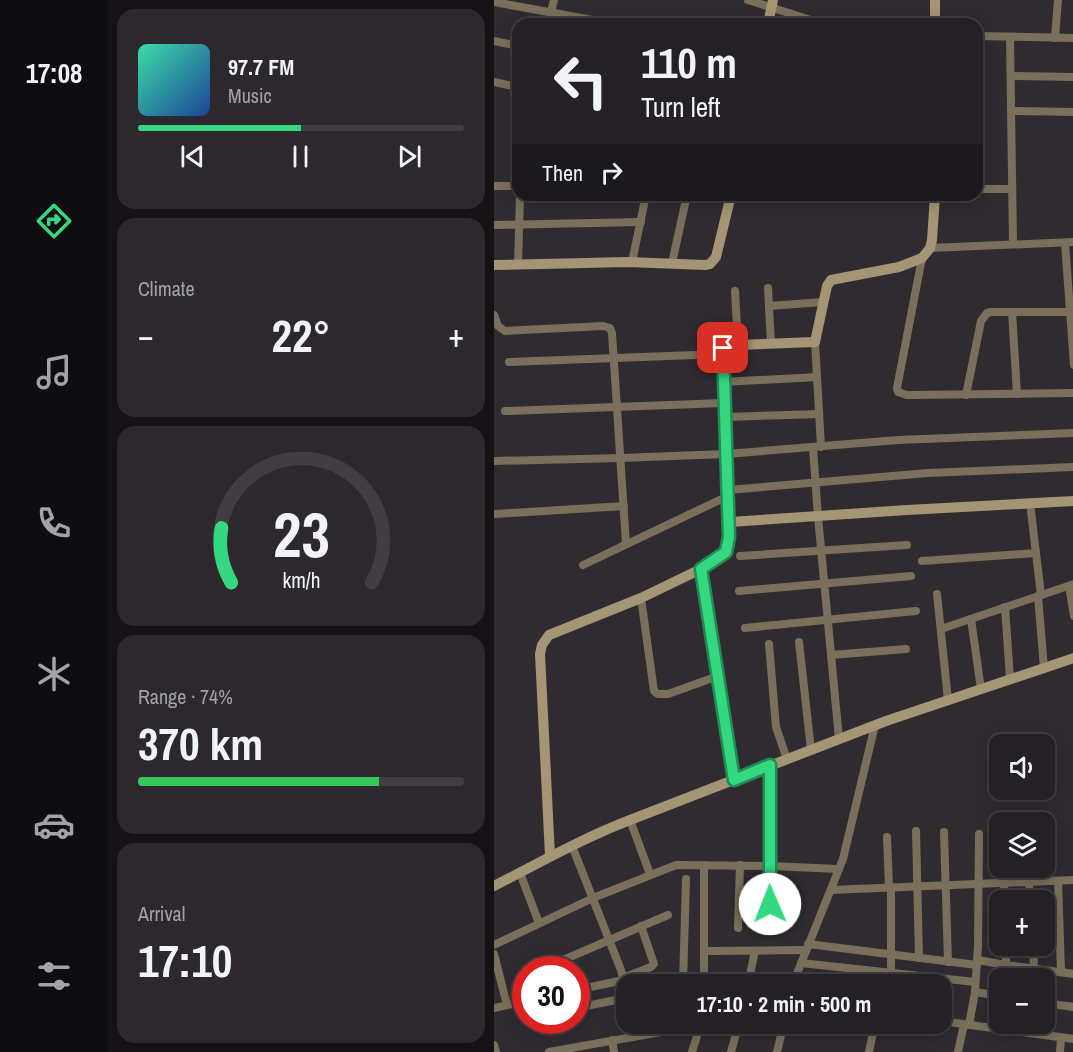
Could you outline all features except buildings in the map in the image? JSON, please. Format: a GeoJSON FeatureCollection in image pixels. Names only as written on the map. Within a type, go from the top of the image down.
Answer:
{"type":"FeatureCollection","features":[{"type":"Feature","properties":{"kind":"street"},"geometry":{"type":"LineString","coordinates":[[552,18],[554,0]]}},
{"type":"Feature","properties":{"kind":"street"},"geometry":{"type":"LineString","coordinates":[[748,0],[772,3],[802,18]]}},
{"type":"Feature","properties":{"kind":"street"},"geometry":{"type":"LineString","coordinates":[[935,0],[935,18]]}},
{"type":"Feature","properties":{"kind":"street"},"geometry":{"type":"LineString","coordinates":[[1055,38],[1058,0]]}},
{"type":"Feature","properties":{"kind":"street"},"geometry":{"type":"LineString","coordinates":[[494,2],[580,18]]}},
{"type":"Feature","properties":{"kind":"street"},"geometry":{"type":"LineString","coordinates":[[769,18],[772,3]]}},
{"type":"Feature","properties":{"kind":"street"},"geometry":{"type":"LineString","coordinates":[[983,36],[1073,38]]}},
{"type":"Feature","properties":{"kind":"street"},"geometry":{"type":"LineString","coordinates":[[1010,37],[1013,244]]}},
{"type":"Feature","properties":{"kind":"street"},"geometry":{"type":"LineString","coordinates":[[494,41],[512,45]]}},
{"type":"Feature","properties":{"kind":"street"},"geometry":{"type":"LineString","coordinates":[[1011,76],[1073,77]]}},
{"type":"Feature","properties":{"kind":"street"},"geometry":{"type":"LineString","coordinates":[[494,82],[512,86]]}},
{"type":"Feature","properties":{"kind":"street"},"geometry":{"type":"LineString","coordinates":[[1011,111],[1073,112]]}},
{"type":"Feature","properties":{"kind":"street"},"geometry":{"type":"LineString","coordinates":[[494,186],[512,186]]}},
{"type":"Feature","properties":{"kind":"street"},"geometry":{"type":"LineString","coordinates":[[983,189],[1012,189]]}},
{"type":"Feature","properties":{"kind":"street"},"geometry":{"type":"LineString","coordinates":[[518,265],[520,201]]}},
{"type":"Feature","properties":{"kind":"street"},"geometry":{"type":"LineString","coordinates":[[632,262],[645,201]]}},
{"type":"Feature","properties":{"kind":"street"},"geometry":{"type":"LineString","coordinates":[[672,262],[686,201]]}},
{"type":"Feature","properties":{"kind":"street"},"geometry":{"type":"LineString","coordinates":[[494,265],[672,262],[705,265],[713,261],[718,251],[730,201]]}},
{"type":"Feature","properties":{"kind":"street"},"geometry":{"type":"LineString","coordinates":[[935,201],[932,240],[930,248],[922,258],[897,387],[899,392],[907,395],[1073,393]]}},
{"type":"Feature","properties":{"kind":"street"},"geometry":{"type":"LineString","coordinates":[[494,225],[641,222]]}},
{"type":"Feature","properties":{"kind":"street"},"geometry":{"type":"LineString","coordinates":[[930,248],[1073,242]]}},
{"type":"Feature","properties":{"kind":"street"},"geometry":{"type":"LineString","coordinates":[[1064,243],[1071,312],[1073,365]]}},
{"type":"Feature","properties":{"kind":"street"},"geometry":{"type":"LineString","coordinates":[[839,739],[815,482],[819,414],[815,342],[827,286],[832,280],[892,268],[922,258]]}},
{"type":"Feature","properties":{"kind":"street"},"geometry":{"type":"LineString","coordinates":[[768,288],[771,344]]}},
{"type":"Feature","properties":{"kind":"street"},"geometry":{"type":"LineString","coordinates":[[735,291],[738,345]]}},
{"type":"Feature","properties":{"kind":"street"},"geometry":{"type":"LineString","coordinates":[[769,306],[823,302]]}},
{"type":"Feature","properties":{"kind":"street"},"geometry":{"type":"LineString","coordinates":[[1012,312],[1017,394]]}},
{"type":"Feature","properties":{"kind":"street"},"geometry":{"type":"LineString","coordinates":[[966,395],[983,317],[987,313],[1071,312]]}},
{"type":"Feature","properties":{"kind":"street"},"geometry":{"type":"LineString","coordinates":[[494,315],[498,327],[505,331],[610,328],[614,357],[626,544]]}},
{"type":"Feature","properties":{"kind":"street"},"geometry":{"type":"LineString","coordinates":[[550,856],[540,654],[542,645],[549,635],[641,598],[701,569],[726,552],[730,522],[722,354],[724,347],[815,342]]}},
{"type":"Feature","properties":{"kind":"street"},"geometry":{"type":"LineString","coordinates":[[509,362],[722,354]]}},
{"type":"Feature","properties":{"kind":"street"},"geometry":{"type":"LineString","coordinates":[[723,382],[817,377]]}},
{"type":"Feature","properties":{"kind":"street"},"geometry":{"type":"LineString","coordinates":[[504,411],[724,403]]}},
{"type":"Feature","properties":{"kind":"street"},"geometry":{"type":"LineString","coordinates":[[725,417],[819,414]]}},
{"type":"Feature","properties":{"kind":"street"},"geometry":{"type":"LineString","coordinates":[[494,461],[726,454],[898,440],[1073,433]]}},
{"type":"Feature","properties":{"kind":"street"},"geometry":{"type":"LineString","coordinates":[[583,565],[728,493],[815,482],[928,473],[1073,467]]}},
{"type":"Feature","properties":{"kind":"street"},"geometry":{"type":"LineString","coordinates":[[730,522],[1073,501]]}},
{"type":"Feature","properties":{"kind":"street"},"geometry":{"type":"LineString","coordinates":[[1030,503],[1044,668]]}},
{"type":"Feature","properties":{"kind":"street"},"geometry":{"type":"LineString","coordinates":[[494,514],[624,506]]}},
{"type":"Feature","properties":{"kind":"street"},"geometry":{"type":"LineString","coordinates":[[740,556],[907,545]]}},
{"type":"Feature","properties":{"kind":"street"},"geometry":{"type":"LineString","coordinates":[[922,561],[1036,553]]}},
{"type":"Feature","properties":{"kind":"street"},"geometry":{"type":"LineString","coordinates":[[701,569],[734,780]]}},
{"type":"Feature","properties":{"kind":"street"},"geometry":{"type":"LineString","coordinates":[[739,591],[911,576]]}},
{"type":"Feature","properties":{"kind":"street"},"geometry":{"type":"LineString","coordinates":[[941,629],[1071,585],[1073,616]]}},
{"type":"Feature","properties":{"kind":"street"},"geometry":{"type":"LineString","coordinates":[[937,594],[948,700]]}},
{"type":"Feature","properties":{"kind":"street"},"geometry":{"type":"LineString","coordinates":[[641,598],[654,691],[658,694],[668,694],[718,676]]}},
{"type":"Feature","properties":{"kind":"street"},"geometry":{"type":"LineString","coordinates":[[1005,607],[1010,679]]}},
{"type":"Feature","properties":{"kind":"street"},"geometry":{"type":"LineString","coordinates":[[745,627],[916,610]]}},
{"type":"Feature","properties":{"kind":"street"},"geometry":{"type":"LineString","coordinates":[[971,619],[980,689]]}},
{"type":"Feature","properties":{"kind":"street"},"geometry":{"type":"LineString","coordinates":[[799,642],[811,750]]}},
{"type":"Feature","properties":{"kind":"street"},"geometry":{"type":"LineString","coordinates":[[769,644],[776,727],[787,759]]}},
{"type":"Feature","properties":{"kind":"street"},"geometry":{"type":"LineString","coordinates":[[831,654],[906,649]]}},
{"type":"Feature","properties":{"kind":"street"},"geometry":{"type":"LineString","coordinates":[[494,886],[550,856],[630,820],[875,725],[1073,658]]}},
{"type":"Feature","properties":{"kind":"street"},"geometry":{"type":"LineString","coordinates":[[796,974],[843,859],[875,725]]}},
{"type":"Feature","properties":{"kind":"street"},"geometry":{"type":"LineString","coordinates":[[770,765],[771,923]]}},
{"type":"Feature","properties":{"kind":"street"},"geometry":{"type":"LineString","coordinates":[[630,820],[650,874]]}},
{"type":"Feature","properties":{"kind":"street"},"geometry":{"type":"LineString","coordinates":[[916,831],[919,958]]}},
{"type":"Feature","properties":{"kind":"street"},"geometry":{"type":"LineString","coordinates":[[944,832],[948,962]]}},
{"type":"Feature","properties":{"kind":"street"},"geometry":{"type":"LineString","coordinates":[[958,1052],[975,992],[978,963],[979,834]]}},
{"type":"Feature","properties":{"kind":"street"},"geometry":{"type":"LineString","coordinates":[[887,837],[891,955],[888,973]]}},
{"type":"Feature","properties":{"kind":"street"},"geometry":{"type":"LineString","coordinates":[[572,846],[621,974]]}},
{"type":"Feature","properties":{"kind":"street"},"geometry":{"type":"LineString","coordinates":[[494,945],[593,898],[676,865],[839,869]]}},
{"type":"Feature","properties":{"kind":"street"},"geometry":{"type":"LineString","coordinates":[[704,865],[704,974]]}},
{"type":"Feature","properties":{"kind":"street"},"geometry":{"type":"LineString","coordinates":[[738,928],[740,865]]}},
{"type":"Feature","properties":{"kind":"street"},"geometry":{"type":"LineString","coordinates":[[520,873],[539,923]]}},
{"type":"Feature","properties":{"kind":"street"},"geometry":{"type":"LineString","coordinates":[[1029,878],[1029,890]]}},
{"type":"Feature","properties":{"kind":"street"},"geometry":{"type":"LineString","coordinates":[[683,974],[686,879]]}},
{"type":"Feature","properties":{"kind":"street"},"geometry":{"type":"LineString","coordinates":[[831,890],[1073,880]]}},
{"type":"Feature","properties":{"kind":"street"},"geometry":{"type":"LineString","coordinates":[[1058,881],[1061,972]]}},
{"type":"Feature","properties":{"kind":"street"},"geometry":{"type":"LineString","coordinates":[[1004,883],[1004,890]]}},
{"type":"Feature","properties":{"kind":"street"},"geometry":{"type":"LineString","coordinates":[[572,956],[668,915]]}},
{"type":"Feature","properties":{"kind":"street"},"geometry":{"type":"LineString","coordinates":[[635,974],[654,964],[641,926]]}},
{"type":"Feature","properties":{"kind":"street"},"geometry":{"type":"LineString","coordinates":[[704,951],[755,951],[807,947],[1027,968]]}},
{"type":"Feature","properties":{"kind":"street"},"geometry":{"type":"LineString","coordinates":[[750,974],[755,951]]}},
{"type":"Feature","properties":{"kind":"street"},"geometry":{"type":"LineString","coordinates":[[494,954],[507,1005]]}},
{"type":"Feature","properties":{"kind":"street"},"geometry":{"type":"LineString","coordinates":[[1006,956],[1006,965]]}},
{"type":"Feature","properties":{"kind":"street"},"geometry":{"type":"LineString","coordinates":[[800,963],[975,982]]}},
{"type":"Feature","properties":{"kind":"street"},"geometry":{"type":"LineString","coordinates":[[1055,973],[1073,974]]}},
{"type":"Feature","properties":{"kind":"street"},"geometry":{"type":"LineString","coordinates":[[590,988],[616,981]]}},
{"type":"Feature","properties":{"kind":"street"},"geometry":{"type":"LineString","coordinates":[[975,992],[989,994]]}},
{"type":"Feature","properties":{"kind":"street"},"geometry":{"type":"LineString","coordinates":[[590,1006],[616,1000]]}},
{"type":"Feature","properties":{"kind":"street"},"geometry":{"type":"LineString","coordinates":[[494,1008],[512,1004]]}},
{"type":"Feature","properties":{"kind":"street"},"geometry":{"type":"LineString","coordinates":[[1055,1005],[1073,1007]]}},
{"type":"Feature","properties":{"kind":"street"},"geometry":{"type":"LineString","coordinates":[[952,1022],[1073,1039]]}},
{"type":"Feature","properties":{"kind":"street"},"geometry":{"type":"LineString","coordinates":[[549,1052],[644,1034]]}},
{"type":"Feature","properties":{"kind":"street"},"geometry":{"type":"LineString","coordinates":[[692,1052],[698,1034]]}},
{"type":"Feature","properties":{"kind":"street"},"geometry":{"type":"LineString","coordinates":[[731,1052],[736,1034]]}},
{"type":"Feature","properties":{"kind":"street"},"geometry":{"type":"LineString","coordinates":[[777,1052],[781,1034]]}},
{"type":"Feature","properties":{"kind":"street"},"geometry":{"type":"LineString","coordinates":[[869,1052],[873,1034]]}},
{"type":"Feature","properties":{"kind":"street"},"geometry":{"type":"LineString","coordinates":[[1060,1052],[1061,1038]]}},
{"type":"Feature","properties":{"kind":"street"},"geometry":{"type":"LineString","coordinates":[[612,1040],[614,1052]]}},
{"type":"Feature","properties":{"kind":"street"},"geometry":{"type":"LineString","coordinates":[[494,1045],[496,1052]]}},
{"type":"Feature","properties":{"kind":"route"},"geometry":{"type":"LineString","coordinates":[[723,348],[730,527],[726,552],[701,569],[734,780],[770,765],[770,904]]}}]}
